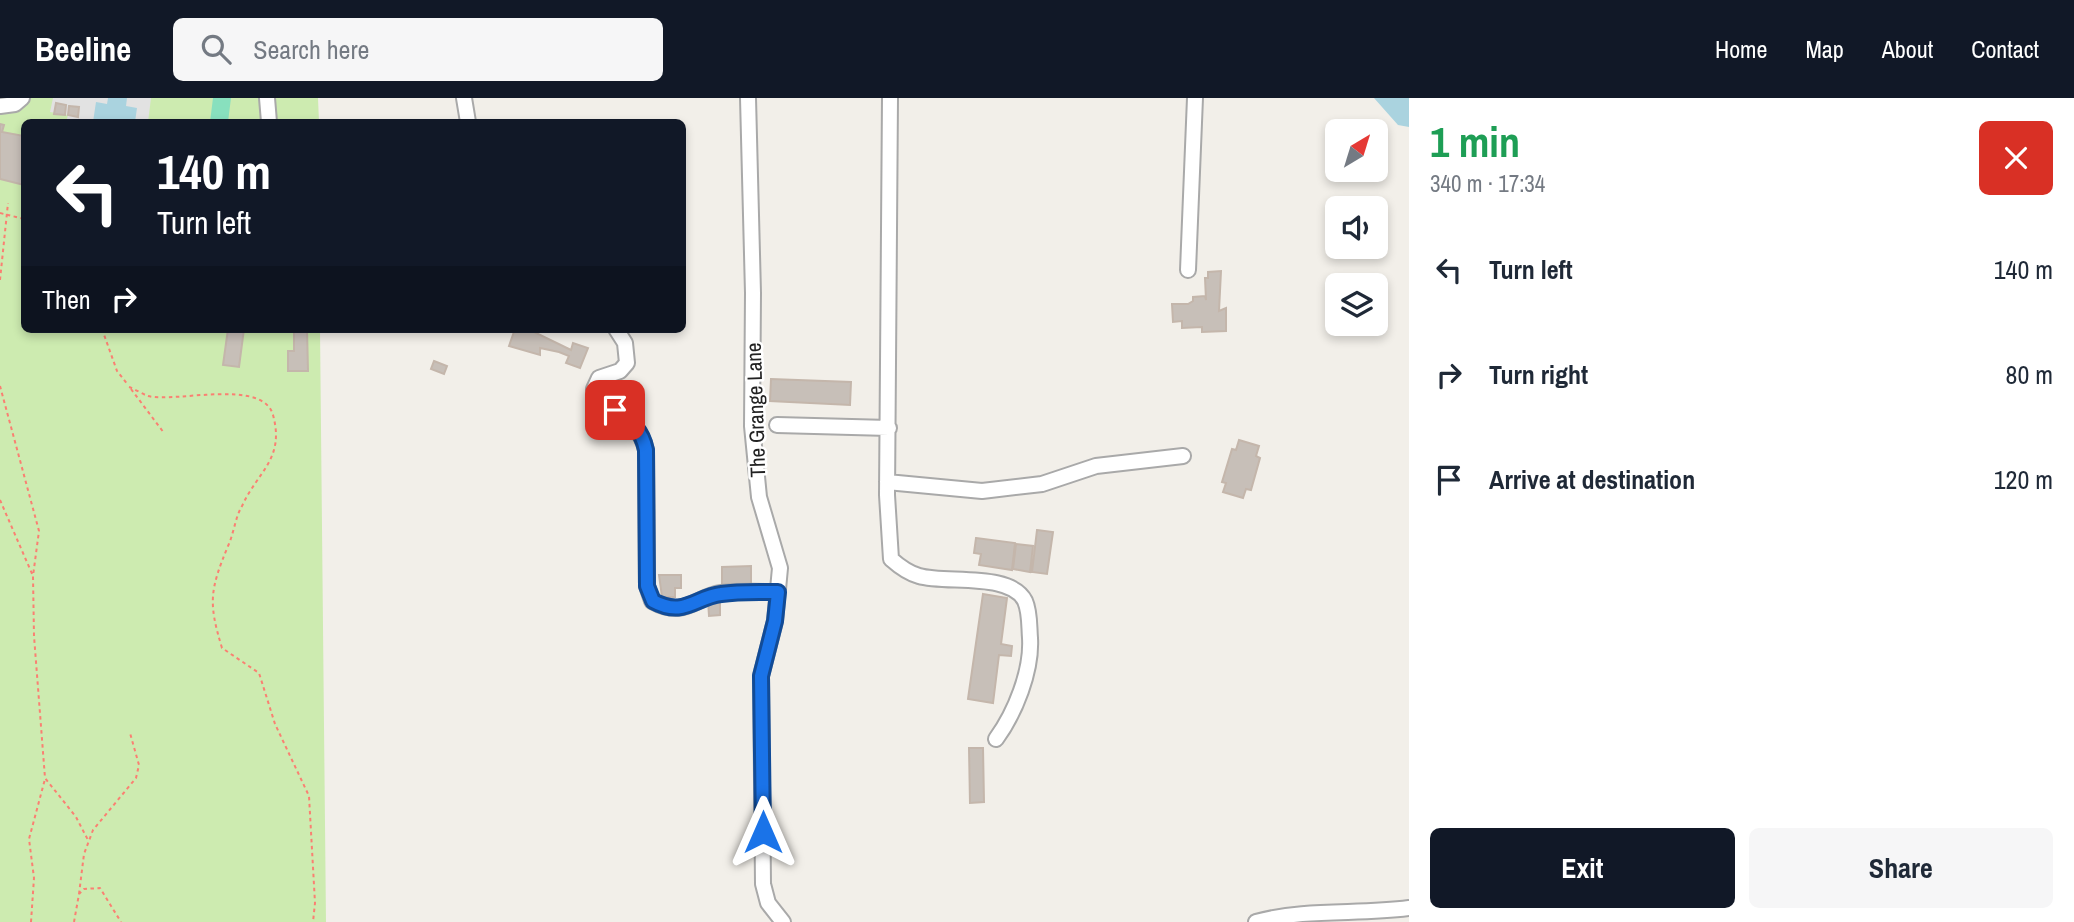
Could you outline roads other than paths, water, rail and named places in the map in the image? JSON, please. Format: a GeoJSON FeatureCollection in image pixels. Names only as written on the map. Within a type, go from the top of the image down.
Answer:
{"type":"FeatureCollection","features":[{"type":"Feature","properties":{"kind":"street"},"geometry":{"type":"LineString","coordinates":[[0,106],[15,104],[22,98]]}},
{"type":"Feature","properties":{"kind":"street"},"geometry":{"type":"LineString","coordinates":[[267,98],[269,119]]}},
{"type":"Feature","properties":{"kind":"street"},"geometry":{"type":"LineString","coordinates":[[464,98],[468,119]]}},
{"type":"Feature","properties":{"kind":"street","name":"The Grange Lane"},"geometry":{"type":"LineString","coordinates":[[748,98],[753,293],[752,426],[760,497],[780,568],[775,621],[761,676],[763,884],[768,904],[783,922]]}},
{"type":"Feature","properties":{"kind":"street"},"geometry":{"type":"LineString","coordinates":[[890,98],[887,482],[891,559],[903,569],[921,577],[992,583],[1017,590],[1024,601],[1030,646],[1027,666],[1006,726],[996,739]]}},
{"type":"Feature","properties":{"kind":"street"},"geometry":{"type":"LineString","coordinates":[[1188,270],[1195,98]]}},
{"type":"Feature","properties":{"kind":"street"},"geometry":{"type":"LineString","coordinates":[[618,333],[625,344],[627,363],[620,371],[599,379],[594,389],[602,402],[628,419],[643,436],[646,450],[647,586],[653,601],[664,607],[682,607],[719,594],[778,592]]}},
{"type":"Feature","properties":{"kind":"street"},"geometry":{"type":"LineString","coordinates":[[777,425],[889,428]]}},
{"type":"Feature","properties":{"kind":"street"},"geometry":{"type":"LineString","coordinates":[[887,482],[982,491],[1042,484],[1096,466],[1183,456]]}},
{"type":"Feature","properties":{"kind":"street"},"geometry":{"type":"LineString","coordinates":[[1256,922],[1315,911],[1380,912],[1409,908]]}},
{"type":"Feature","properties":{"kind":"water"},"geometry":{"type":"Polygon","coordinates":[[[108,98],[127,98],[126,106],[137,108],[135,119],[93,119],[96,102],[107,104],[108,98]]]}},
{"type":"Feature","properties":{"kind":"water"},"geometry":{"type":"Polygon","coordinates":[[[1374,98],[1409,98],[1409,127],[1398,125],[1374,98]]]}}]}
